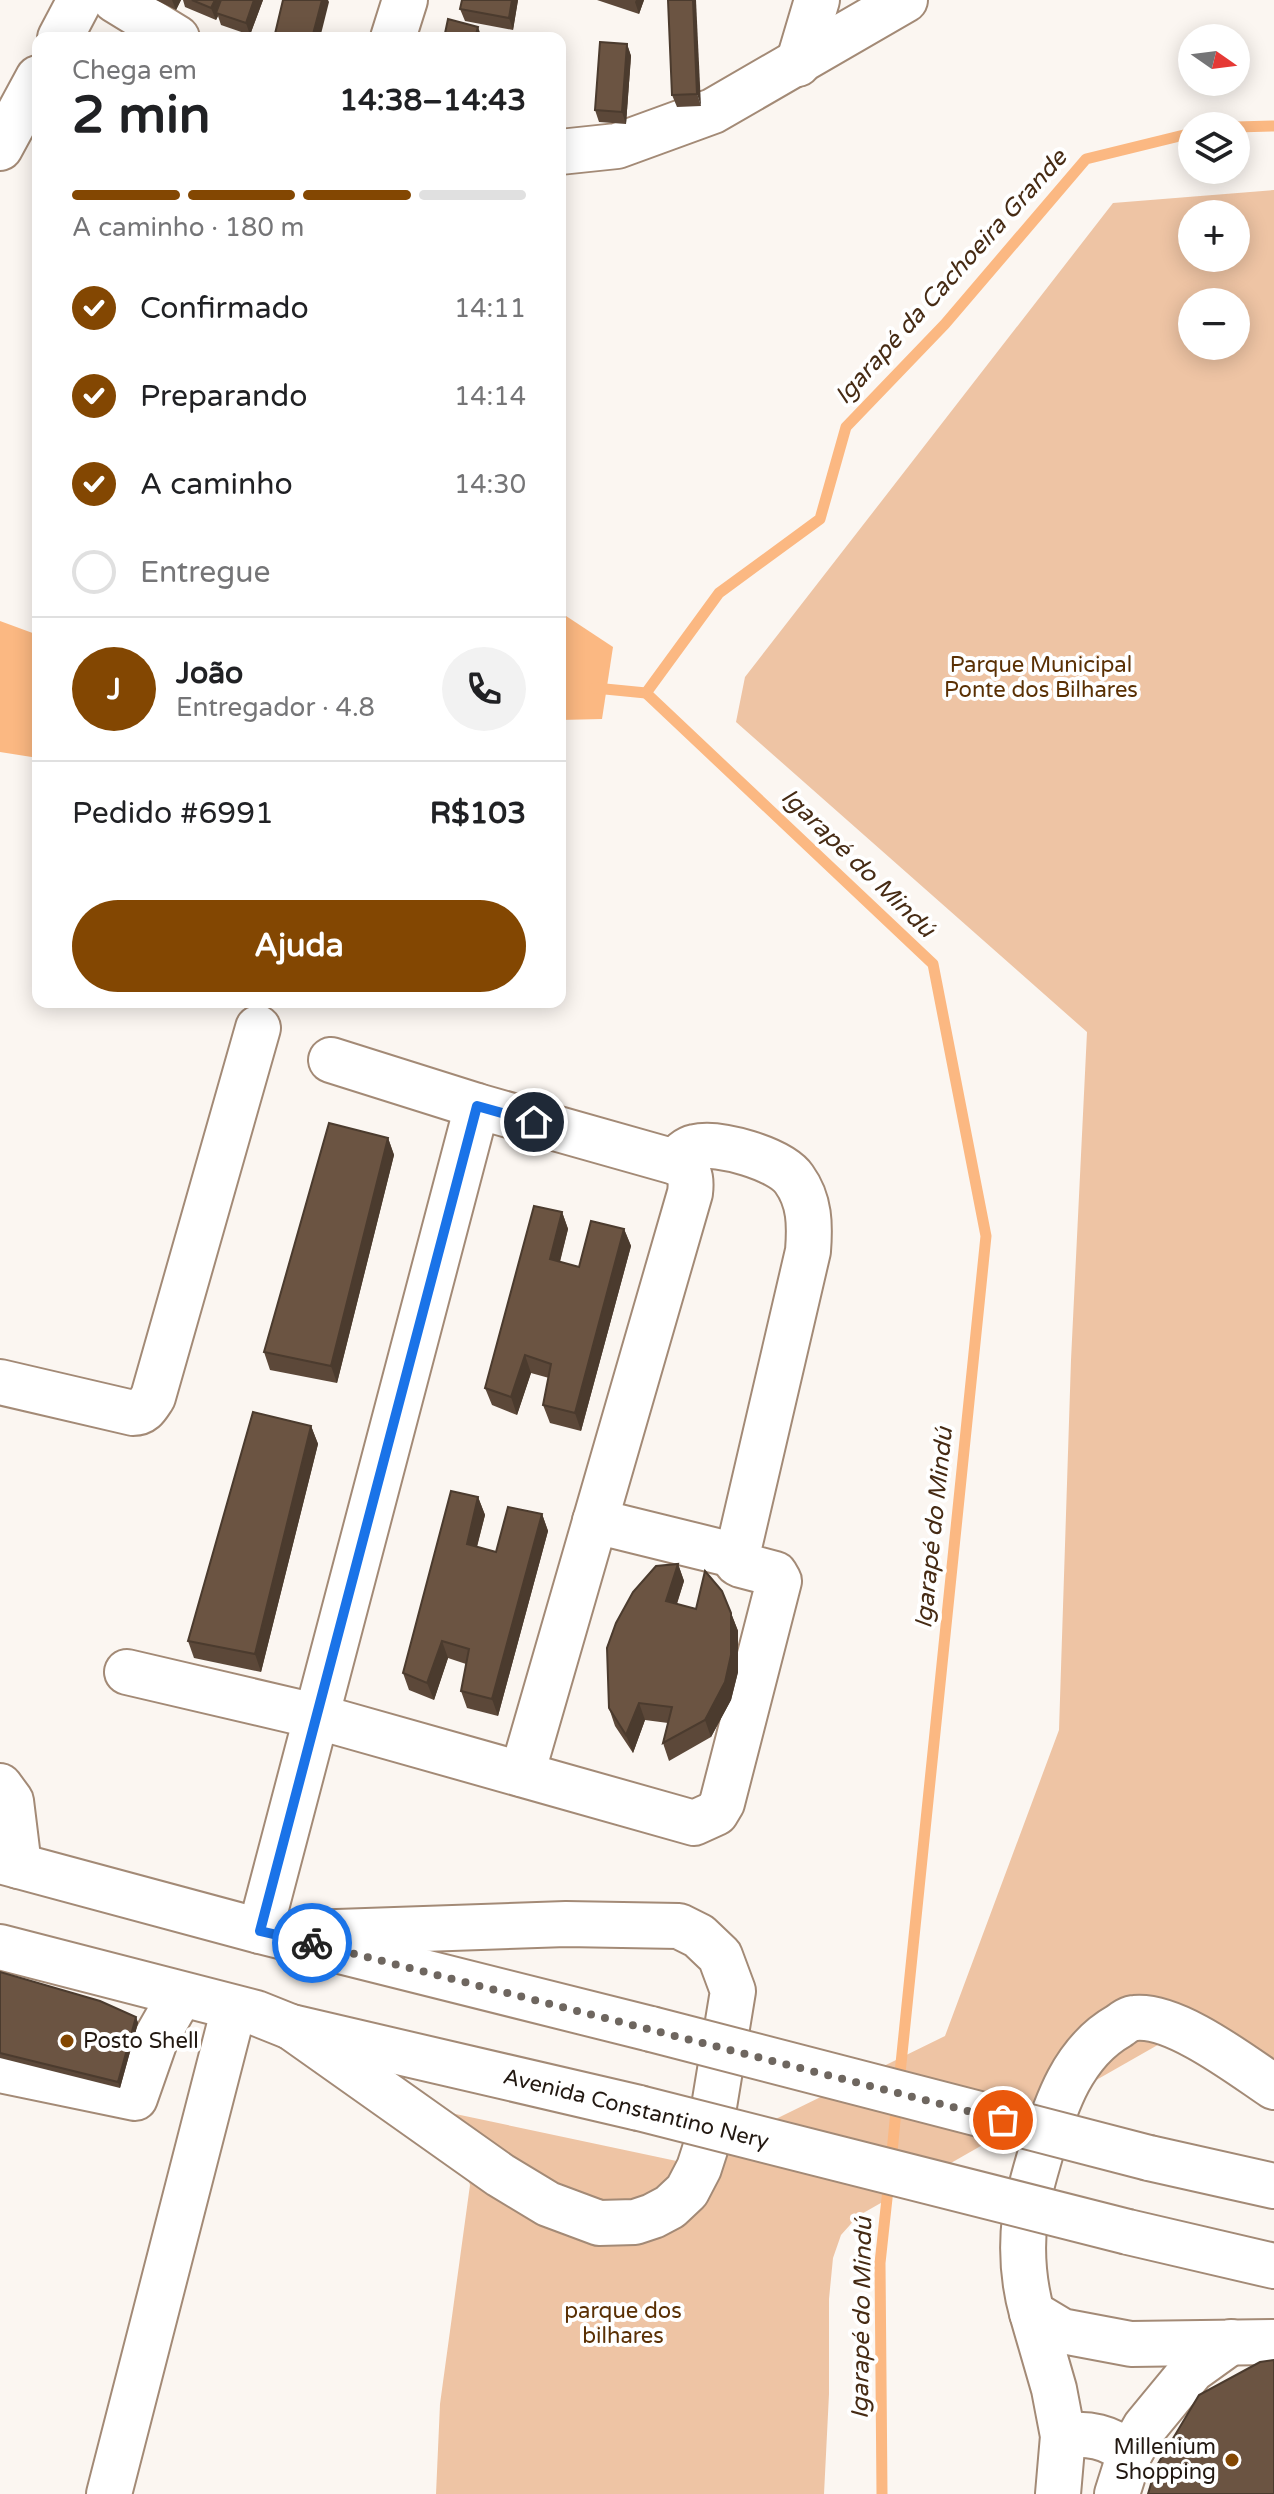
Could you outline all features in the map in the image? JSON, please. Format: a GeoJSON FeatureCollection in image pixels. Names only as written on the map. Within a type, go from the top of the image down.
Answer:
{"type":"FeatureCollection","features":[{"type":"Feature","properties":{"kind":"main road"},"geometry":{"type":"LineString","coordinates":[[63,32],[80,0]]}},
{"type":"Feature","properties":{"kind":"main road"},"geometry":{"type":"LineString","coordinates":[[115,0],[167,32]]}},
{"type":"Feature","properties":{"kind":"main road"},"geometry":{"type":"LineString","coordinates":[[395,32],[405,0]]}},
{"type":"Feature","properties":{"kind":"main road"},"geometry":{"type":"LineString","coordinates":[[798,64],[817,0]]}},
{"type":"Feature","properties":{"kind":"main road"},"geometry":{"type":"LineString","coordinates":[[566,151],[617,146],[713,111],[905,0]]}},
{"type":"Feature","properties":{"kind":"main road"},"geometry":{"type":"LineString","coordinates":[[0,148],[32,89]]}},
{"type":"Feature","properties":{"kind":"main road"},"geometry":{"type":"LineString","coordinates":[[0,1382],[133,1413],[140,1413],[147,1407],[153,1397],[258,1028]]}},
{"type":"Feature","properties":{"kind":"main road"},"geometry":{"type":"LineString","coordinates":[[331,1060],[477,1106],[675,1162],[686,1167],[691,1178],[690,1193],[522,1774]]}},
{"type":"Feature","properties":{"kind":"main road"},"geometry":{"type":"LineString","coordinates":[[270,1933],[315,1716],[477,1106]]}},
{"type":"Feature","properties":{"kind":"main road"},"geometry":{"type":"LineString","coordinates":[[127,1672],[315,1716],[694,1823],[716,1813],[722,1803],[779,1581],[775,1574],[737,1563],[737,1556],[808,1251],[810,1225],[805,1197],[792,1175],[766,1160],[710,1146],[683,1152],[675,1162]]}},
{"type":"Feature","properties":{"kind":"main road"},"geometry":{"type":"LineString","coordinates":[[595,1521],[737,1556]]}},
{"type":"Feature","properties":{"kind":"main road"},"geometry":{"type":"LineString","coordinates":[[0,1786],[11,1801],[10,1864],[1149,2158],[1274,2186]]}},
{"type":"Feature","properties":{"kind":"main road"},"geometry":{"type":"LineString","coordinates":[[260,2016],[548,2204],[599,2223],[635,2222],[670,2207],[687,2191],[699,2168],[709,2137],[733,1991],[720,1956],[699,1936],[679,1926],[566,1924],[270,1933]]}},
{"type":"Feature","properties":{"kind":"main road","name":"Avenida Constantino Nery"},"geometry":{"type":"LineString","coordinates":[[0,1947],[180,1996],[192,1996],[260,2016],[1274,2266]]}},
{"type":"Feature","properties":{"kind":"main road"},"geometry":{"type":"LineString","coordinates":[[0,2070],[135,2098],[156,2038],[180,1996]]}},
{"type":"Feature","properties":{"kind":"main road"},"geometry":{"type":"LineString","coordinates":[[109,2494],[260,2016]]}},
{"type":"Feature","properties":{"kind":"main road"},"geometry":{"type":"LineString","coordinates":[[134,2494],[138,2469],[260,2016]]}},
{"type":"Feature","properties":{"kind":"main road"},"geometry":{"type":"LineString","coordinates":[[1058,2494],[1063,2436],[1054,2389],[1023,2281],[1025,2215],[1051,2121],[1068,2078],[1091,2046],[1133,2018],[1167,2022],[1184,2030],[1274,2087]]}},
{"type":"Feature","properties":{"kind":"main road"},"geometry":{"type":"LineString","coordinates":[[1032,2313],[1062,2331],[1131,2344],[1274,2342]]}},
{"type":"Feature","properties":{"kind":"main road"},"geometry":{"type":"LineString","coordinates":[[1117,2494],[1130,2453],[1145,2427],[1192,2370],[1231,2342]]}},
{"type":"Feature","properties":{"kind":"main road"},"geometry":{"type":"LineString","coordinates":[[1063,2436],[1081,2433],[1098,2436],[1115,2442],[1130,2453]]}},
{"type":"Feature","properties":{"kind":"green space","name":"Parque Municipal Ponte dos Bilhares"},"geometry":{"type":"Polygon","coordinates":[[[1274,190],[1274,2067],[1184,2030],[858,2216],[841,2235],[833,2258],[829,2299],[829,2394],[824,2494],[436,2494],[440,2404],[470,2185],[446,2112],[686,2163],[945,2036],[1059,1730],[1071,1360],[1087,1032],[736,722],[745,677],[1113,203],[1274,190]]]}},
{"type":"Feature","properties":{"kind":"shaded area"},"geometry":{"type":"Polygon","coordinates":[[[566,616],[613,647],[602,719],[566,720],[566,616]]]}},
{"type":"Feature","properties":{"kind":"shaded area"},"geometry":{"type":"Polygon","coordinates":[[[0,621],[32,633],[32,757],[0,752],[0,621]]]}},
{"type":"Feature","properties":{"kind":"building"},"geometry":{"type":"Polygon","coordinates":[[[192,0],[215,0],[211,8],[192,0]]]}},
{"type":"Feature","properties":{"kind":"building"},"geometry":{"type":"Polygon","coordinates":[[[221,0],[254,0],[246,23],[216,13],[221,0]]]}},
{"type":"Feature","properties":{"kind":"building"},"geometry":{"type":"Polygon","coordinates":[[[283,0],[322,0],[314,32],[275,32],[283,0]]]}},
{"type":"Feature","properties":{"kind":"building"},"geometry":{"type":"Polygon","coordinates":[[[462,0],[512,0],[509,18],[460,9],[462,0]]]}},
{"type":"Feature","properties":{"kind":"building"},"geometry":{"type":"Polygon","coordinates":[[[668,0],[693,0],[697,94],[672,95],[668,0]]]}},
{"type":"Feature","properties":{"kind":"building"},"geometry":{"type":"Polygon","coordinates":[[[448,19],[478,27],[477,32],[445,32],[448,19]]]}},
{"type":"Feature","properties":{"kind":"building"},"geometry":{"type":"Polygon","coordinates":[[[600,42],[627,44],[622,112],[595,110],[600,42]]]}},
{"type":"Feature","properties":{"kind":"building"},"geometry":{"type":"Polygon","coordinates":[[[329,1123],[388,1138],[331,1366],[264,1352],[329,1123]]]}},
{"type":"Feature","properties":{"kind":"building"},"geometry":{"type":"Polygon","coordinates":[[[534,1206],[562,1212],[550,1259],[579,1267],[591,1221],[624,1229],[575,1413],[543,1405],[551,1364],[525,1355],[511,1397],[485,1388],[534,1206]]]}},
{"type":"Feature","properties":{"kind":"building"},"geometry":{"type":"Polygon","coordinates":[[[253,1412],[311,1426],[255,1654],[188,1641],[253,1412]]]}},
{"type":"Feature","properties":{"kind":"building"},"geometry":{"type":"Polygon","coordinates":[[[451,1491],[478,1497],[467,1544],[496,1552],[508,1507],[542,1514],[492,1699],[461,1691],[469,1649],[442,1641],[427,1683],[403,1673],[451,1491]]]}},
{"type":"Feature","properties":{"kind":"building"},"geometry":{"type":"Polygon","coordinates":[[[678,1564],[666,1601],[696,1609],[705,1571],[722,1591],[731,1613],[731,1655],[725,1682],[705,1720],[663,1743],[672,1707],[639,1703],[626,1735],[609,1708],[607,1648],[633,1592],[656,1566],[678,1564]]]}},
{"type":"Feature","properties":{"kind":"building","name":"Posto Shell"},"geometry":{"type":"Polygon","coordinates":[[[0,1972],[100,2001],[136,2017],[118,2082],[0,2053],[0,1972]]]}},
{"type":"Feature","properties":{"kind":"building"},"geometry":{"type":"Polygon","coordinates":[[[1274,2360],[1274,2494],[1148,2494],[1156,2467],[1199,2395],[1260,2362],[1274,2360]]]}},
{"type":"Feature","properties":{"kind":"waterway","name":"Igarapé da Cachoeira Grande"},"geometry":{"type":"LineString","coordinates":[[1250,127],[1274,126]]}},
{"type":"Feature","properties":{"kind":"waterway","name":"Igarapé da Cachoeira Grande"},"geometry":{"type":"LineString","coordinates":[[646,693],[719,593],[820,519],[846,427],[945,324],[1086,159],[1178,136]]}},
{"type":"Feature","properties":{"kind":"waterway"},"geometry":{"type":"LineString","coordinates":[[595,688],[646,693]]}},
{"type":"Feature","properties":{"kind":"waterway","name":"Igarapé do Mindú"},"geometry":{"type":"LineString","coordinates":[[646,693],[933,964],[986,1236],[899,2083]]}},
{"type":"Feature","properties":{"kind":"waterway","name":"Igarapé do Mindú"},"geometry":{"type":"LineString","coordinates":[[891,2163],[897,2100]]}},
{"type":"Feature","properties":{"kind":"waterway","name":"Igarapé do Mindú"},"geometry":{"type":"LineString","coordinates":[[882,2494],[880,2263],[889,2180]]}},
{"type":"Feature","properties":{"kind":"way so far"},"geometry":{"type":"LineString","coordinates":[[312,1943],[1003,2120]]}},
{"type":"Feature","properties":{"kind":"place","name":"Posto Shell"},"geometry":{"type":"Point","coordinates":[67,2041]}},
{"type":"Feature","properties":{"kind":"place","name":"Millenium Shopping"},"geometry":{"type":"Point","coordinates":[1232,2460]}},
{"type":"Feature","properties":{"kind":"route"},"geometry":{"type":"LineString","coordinates":[[312,1943],[260,1931],[477,1106],[534,1122]]}},
{"type":"Feature","properties":{"kind":"park label","name":"parque dos bilhares"},"geometry":{"type":"Point","coordinates":[623,2324]}}]}
